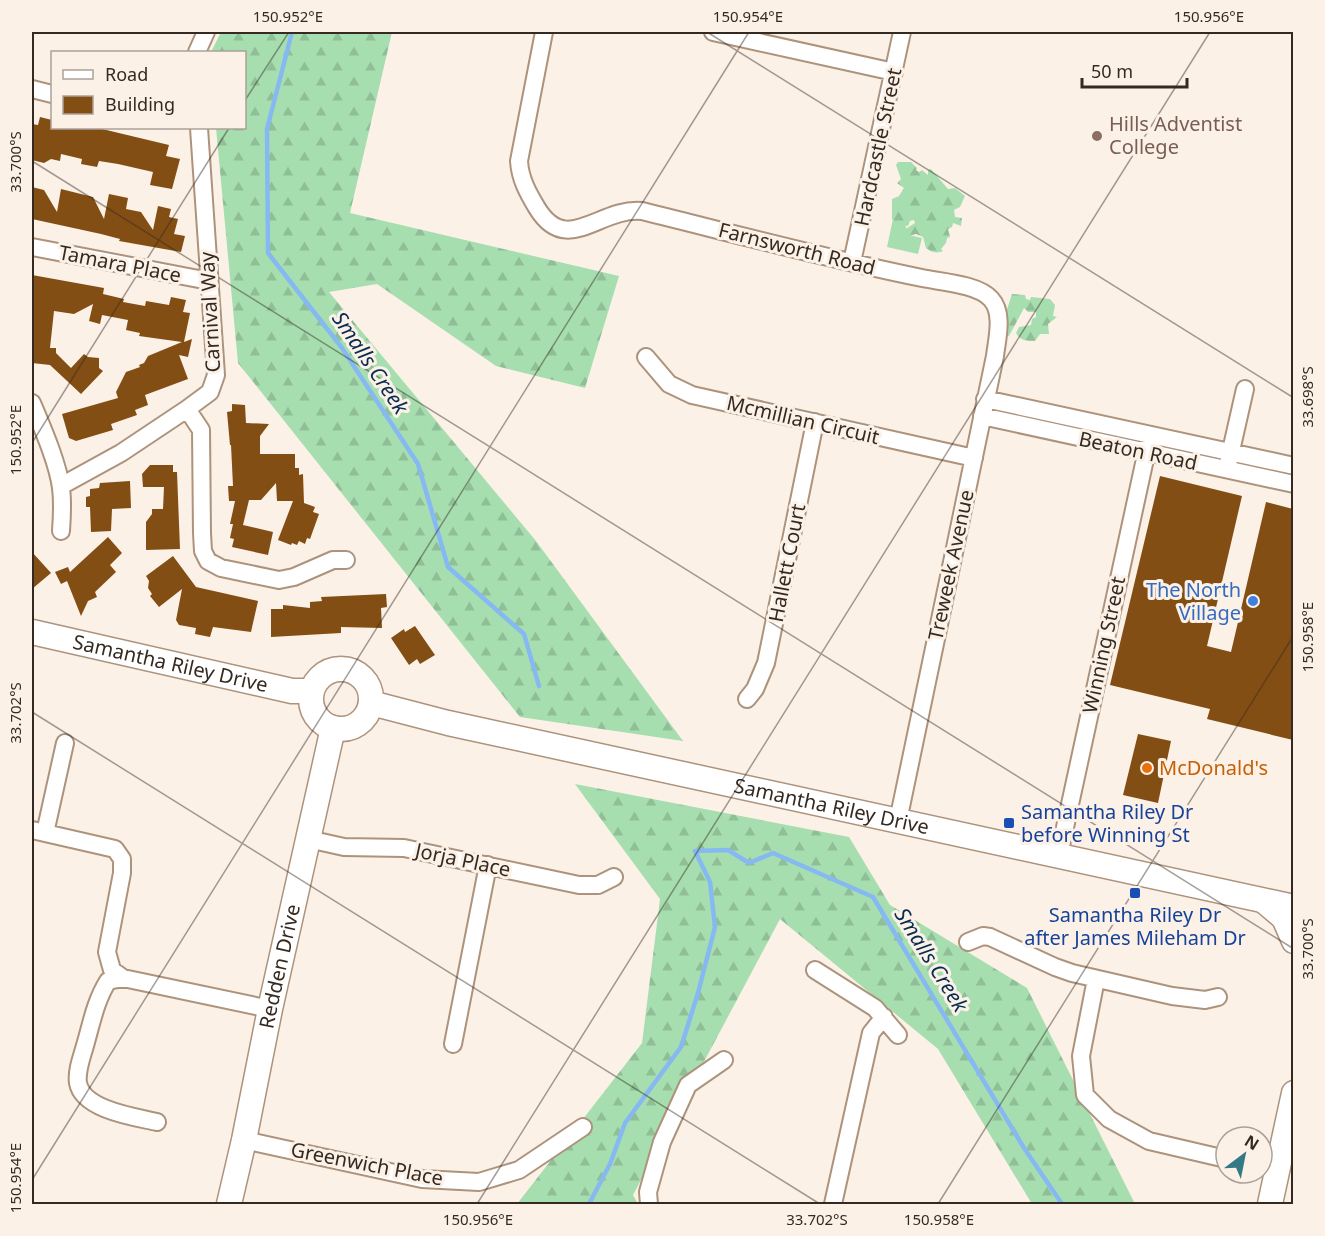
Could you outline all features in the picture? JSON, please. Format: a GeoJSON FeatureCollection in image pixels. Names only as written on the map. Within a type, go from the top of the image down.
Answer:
{"type":"FeatureCollection","features":[{"type":"Feature","properties":{"kind":"main road","name":"Samantha Riley Drive"},"geometry":{"type":"LineString","coordinates":[[32,632],[292,691],[311,691]]}},
{"type":"Feature","properties":{"kind":"main road"},"geometry":{"type":"LineString","coordinates":[[337,668],[346,669],[362,677],[368,685],[371,703],[369,710],[359,723],[344,729],[333,728],[321,722],[315,715],[312,708],[311,691],[321,676],[337,668]]}},
{"type":"Feature","properties":{"kind":"main road","name":"Samantha Riley Drive"},"geometry":{"type":"LineString","coordinates":[[371,703],[448,723],[1293,907]]}},
{"type":"Feature","properties":{"kind":"main road","name":"Redden Drive"},"geometry":{"type":"LineString","coordinates":[[229,1204],[333,728]]}},
{"type":"Feature","properties":{"kind":"main road"},"geometry":{"type":"LineString","coordinates":[[1264,901],[1284,918],[1293,941]]}},
{"type":"Feature","properties":{"kind":"main road"},"geometry":{"type":"LineString","coordinates":[[1274,1156],[1293,1093]]}},
{"type":"Feature","properties":{"kind":"main road"},"geometry":{"type":"LineString","coordinates":[[1270,1185],[1270,1204]]}},
{"type":"Feature","properties":{"kind":"street"},"geometry":{"type":"LineString","coordinates":[[197,51],[206,32]]}},
{"type":"Feature","properties":{"kind":"street","name":"Farnsworth Road"},"geometry":{"type":"LineString","coordinates":[[544,32],[519,155],[522,182],[543,217],[555,228],[570,231],[622,211],[642,211],[852,262],[974,288],[991,298],[996,308]]}},
{"type":"Feature","properties":{"kind":"street"},"geometry":{"type":"LineString","coordinates":[[713,32],[894,72]]}},
{"type":"Feature","properties":{"kind":"street","name":"Hardcastle Street"},"geometry":{"type":"LineString","coordinates":[[852,262],[902,32]]}},
{"type":"Feature","properties":{"kind":"street"},"geometry":{"type":"LineString","coordinates":[[32,89],[51,94]]}},
{"type":"Feature","properties":{"kind":"street","name":"Carnival Way"},"geometry":{"type":"LineString","coordinates":[[61,486],[121,453],[210,392],[216,375],[199,129]]}},
{"type":"Feature","properties":{"kind":"street","name":"Tamara Place"},"geometry":{"type":"LineString","coordinates":[[32,247],[209,281]]}},
{"type":"Feature","properties":{"kind":"street","name":"Treweek Avenue"},"geometry":{"type":"LineString","coordinates":[[898,821],[997,342],[996,308]]}},
{"type":"Feature","properties":{"kind":"street","name":"Mcmillian Circuit"},"geometry":{"type":"LineString","coordinates":[[646,357],[669,384],[692,395],[974,458]]}},
{"type":"Feature","properties":{"kind":"street"},"geometry":{"type":"LineString","coordinates":[[1227,471],[1245,389]]}},
{"type":"Feature","properties":{"kind":"street","name":"Beaton Road"},"geometry":{"type":"LineString","coordinates":[[986,399],[1293,466]]}},
{"type":"Feature","properties":{"kind":"street"},"geometry":{"type":"LineString","coordinates":[[32,403],[61,486],[61,531]]}},
{"type":"Feature","properties":{"kind":"street"},"geometry":{"type":"LineString","coordinates":[[187,409],[201,430],[202,533],[203,551],[208,561],[221,568],[279,580],[294,577],[333,560],[346,560]]}},
{"type":"Feature","properties":{"kind":"street","name":"Beaton Road"},"geometry":{"type":"LineString","coordinates":[[982,416],[1293,484]]}},
{"type":"Feature","properties":{"kind":"street","name":"Hallett Court"},"geometry":{"type":"LineString","coordinates":[[747,699],[758,683],[766,663],[815,422]]}},
{"type":"Feature","properties":{"kind":"street","name":"Winning Street"},"geometry":{"type":"LineString","coordinates":[[1059,855],[1150,436]]}},
{"type":"Feature","properties":{"kind":"street"},"geometry":{"type":"LineString","coordinates":[[65,743],[38,832],[115,849],[122,859],[122,873],[107,952],[112,970],[123,978]]}},
{"type":"Feature","properties":{"kind":"street","name":"Jorja Place"},"geometry":{"type":"LineString","coordinates":[[308,838],[344,847],[404,848],[579,885],[598,885],[614,876]]}},
{"type":"Feature","properties":{"kind":"street"},"geometry":{"type":"LineString","coordinates":[[453,1044],[488,865]]}},
{"type":"Feature","properties":{"kind":"street"},"geometry":{"type":"LineString","coordinates":[[968,942],[982,936],[990,937],[1055,967],[1096,979],[1172,996],[1205,1000],[1218,997]]}},
{"type":"Feature","properties":{"kind":"street"},"geometry":{"type":"LineString","coordinates":[[814,970],[869,1004],[884,1017],[898,1035]]}},
{"type":"Feature","properties":{"kind":"street"},"geometry":{"type":"LineString","coordinates":[[157,1122],[107,1110],[83,1093],[78,1082],[79,1069],[99,996],[108,981],[123,978],[270,1009]]}},
{"type":"Feature","properties":{"kind":"street"},"geometry":{"type":"LineString","coordinates":[[1096,979],[1082,1056],[1085,1095],[1108,1119],[1149,1142],[1214,1156]]}},
{"type":"Feature","properties":{"kind":"street"},"geometry":{"type":"LineString","coordinates":[[833,1204],[871,1034],[884,1017]]}},
{"type":"Feature","properties":{"kind":"street"},"geometry":{"type":"LineString","coordinates":[[649,1204],[648,1192],[662,1142],[688,1085],[724,1060]]}},
{"type":"Feature","properties":{"kind":"street","name":"Greenwich Place"},"geometry":{"type":"LineString","coordinates":[[244,1140],[422,1179],[479,1182],[519,1170],[584,1127]]}},
{"type":"Feature","properties":{"kind":"green space"},"geometry":{"type":"Polygon","coordinates":[[[221,32],[392,32],[350,213],[619,276],[585,388],[496,366],[377,284],[329,292],[536,541],[683,741],[520,717],[238,363],[216,129],[246,129],[246,51],[212,51],[221,32]]]}},
{"type":"Feature","properties":{"kind":"green space"},"geometry":{"type":"Polygon","coordinates":[[[898,162],[911,162],[917,168],[916,170],[919,172],[922,170],[928,175],[928,170],[931,169],[948,189],[955,188],[965,196],[960,207],[954,210],[955,217],[962,218],[961,226],[953,223],[948,229],[950,237],[941,249],[943,251],[936,252],[926,248],[923,237],[916,234],[901,238],[901,232],[915,223],[914,220],[910,221],[908,226],[896,224],[892,219],[892,199],[899,196],[904,188],[897,183],[901,179],[896,165],[898,162]]]}},
{"type":"Feature","properties":{"kind":"green space"},"geometry":{"type":"Polygon","coordinates":[[[893,219],[904,222],[909,235],[922,238],[918,254],[887,247],[893,219]]]}},
{"type":"Feature","properties":{"kind":"green space"},"geometry":{"type":"Polygon","coordinates":[[[1012,294],[1025,295],[1026,299],[1030,300],[1031,297],[1050,299],[1055,305],[1053,316],[1057,317],[1048,324],[1049,334],[1040,334],[1035,341],[1024,340],[1018,336],[1016,333],[1019,327],[1031,325],[1032,319],[1036,317],[1036,312],[1028,312],[1024,308],[1009,336],[1006,337],[1001,328],[1012,294]]]}},
{"type":"Feature","properties":{"kind":"green space"},"geometry":{"type":"Polygon","coordinates":[[[575,784],[849,837],[890,905],[1027,988],[1135,1204],[1032,1204],[938,1049],[780,919],[633,1195],[638,1204],[517,1204],[642,1043],[660,899],[575,784]]]}},
{"type":"Feature","properties":{"kind":"building"},"geometry":{"type":"Polygon","coordinates":[[[40,117],[51,120],[51,129],[102,129],[169,145],[166,156],[180,159],[172,189],[150,185],[153,172],[118,164],[99,161],[97,167],[81,164],[82,159],[61,154],[60,161],[51,159],[44,163],[32,160],[32,124],[38,125],[40,117]]]}},
{"type":"Feature","properties":{"kind":"building"},"geometry":{"type":"Polygon","coordinates":[[[32,187],[44,190],[57,212],[61,189],[93,197],[104,219],[109,194],[128,198],[126,209],[141,212],[153,230],[158,206],[171,209],[169,217],[178,219],[174,234],[185,236],[181,252],[119,241],[120,239],[101,234],[32,219],[32,187]]]}},
{"type":"Feature","properties":{"kind":"building"},"geometry":{"type":"Polygon","coordinates":[[[32,275],[104,288],[103,294],[124,299],[123,302],[145,306],[146,301],[169,305],[171,297],[186,300],[183,312],[190,313],[184,342],[192,339],[188,357],[179,355],[188,379],[145,395],[148,405],[135,410],[137,415],[111,424],[113,430],[76,441],[69,438],[62,414],[118,398],[116,392],[126,372],[140,367],[139,365],[144,363],[148,356],[182,342],[139,336],[140,333],[126,330],[128,320],[102,315],[100,324],[89,321],[93,304],[74,314],[54,311],[50,348],[56,348],[56,353],[71,368],[84,354],[88,357],[99,358],[99,368],[103,371],[81,394],[50,365],[32,363],[32,275]]]}},
{"type":"Feature","properties":{"kind":"building"},"geometry":{"type":"Polygon","coordinates":[[[232,404],[245,405],[246,423],[269,424],[260,436],[260,454],[295,454],[295,468],[299,468],[299,475],[303,474],[304,503],[315,507],[313,512],[319,514],[310,539],[307,538],[305,544],[299,541],[297,545],[292,543],[291,545],[278,540],[293,501],[277,501],[276,483],[261,500],[249,500],[243,525],[273,532],[268,555],[232,547],[234,539],[230,538],[233,524],[230,524],[235,501],[229,501],[228,486],[233,486],[227,412],[232,411],[232,404]]]}},
{"type":"Feature","properties":{"kind":"building"},"geometry":{"type":"Polygon","coordinates":[[[150,465],[173,465],[173,472],[177,472],[180,549],[146,550],[146,522],[152,514],[152,509],[163,509],[164,487],[143,487],[142,474],[150,465]]]}},
{"type":"Feature","properties":{"kind":"building"},"geometry":{"type":"Polygon","coordinates":[[[1160,476],[1242,496],[1207,646],[1231,652],[1266,502],[1293,509],[1293,740],[1207,719],[1210,709],[1110,685],[1160,476]]]}},
{"type":"Feature","properties":{"kind":"building"},"geometry":{"type":"Polygon","coordinates":[[[130,481],[131,508],[112,509],[111,531],[91,532],[90,507],[86,507],[86,497],[90,496],[90,489],[99,488],[100,483],[130,481]]]}},
{"type":"Feature","properties":{"kind":"building"},"geometry":{"type":"Polygon","coordinates":[[[108,537],[122,553],[110,565],[116,572],[95,592],[97,597],[88,601],[81,616],[67,581],[61,584],[55,572],[68,567],[70,572],[108,537]]]}},
{"type":"Feature","properties":{"kind":"building"},"geometry":{"type":"Polygon","coordinates":[[[32,552],[51,573],[32,589],[32,552]]]}},
{"type":"Feature","properties":{"kind":"building"},"geometry":{"type":"Polygon","coordinates":[[[173,556],[196,587],[258,601],[251,632],[213,627],[210,637],[195,634],[196,628],[179,625],[176,620],[182,589],[159,607],[150,596],[152,594],[148,588],[149,581],[146,576],[173,556]]]}},
{"type":"Feature","properties":{"kind":"building"},"geometry":{"type":"Polygon","coordinates":[[[386,594],[387,607],[381,608],[382,628],[341,627],[341,633],[271,637],[271,609],[283,609],[283,605],[310,608],[310,602],[322,601],[321,597],[386,594]]]}},
{"type":"Feature","properties":{"kind":"building"},"geometry":{"type":"Polygon","coordinates":[[[415,626],[435,655],[420,664],[417,659],[409,665],[391,638],[404,629],[405,632],[415,626]]]}},
{"type":"Feature","properties":{"kind":"building","name":"McDonald's"},"geometry":{"type":"Polygon","coordinates":[[[1138,734],[1171,741],[1158,803],[1123,795],[1138,734]]]}},
{"type":"Feature","properties":{"kind":"waterway","name":"Smalls Creek"},"geometry":{"type":"LineString","coordinates":[[292,32],[267,129],[268,253],[342,348],[418,464],[448,567],[524,634],[539,686]]}},
{"type":"Feature","properties":{"kind":"waterway","name":"Smalls Creek"},"geometry":{"type":"LineString","coordinates":[[589,1204],[610,1164],[625,1123],[681,1047],[698,993],[715,927],[710,882],[695,851],[728,850],[749,863],[773,853],[873,897],[1024,1148],[1062,1204]]}},
{"type":"Feature","properties":{"kind":"place","name":"Hills Adventist College"},"geometry":{"type":"Point","coordinates":[1097,136]}},
{"type":"Feature","properties":{"kind":"place","name":"The North Village"},"geometry":{"type":"Point","coordinates":[1253,601]}},
{"type":"Feature","properties":{"kind":"place","name":"McDonald's"},"geometry":{"type":"Point","coordinates":[1147,768]}},
{"type":"Feature","properties":{"kind":"place","name":"Samantha Riley Dr before Winning St"},"geometry":{"type":"Point","coordinates":[1009,823]}},
{"type":"Feature","properties":{"kind":"place","name":"Samantha Riley Dr after James Mileham Dr"},"geometry":{"type":"Point","coordinates":[1135,893]}}]}
